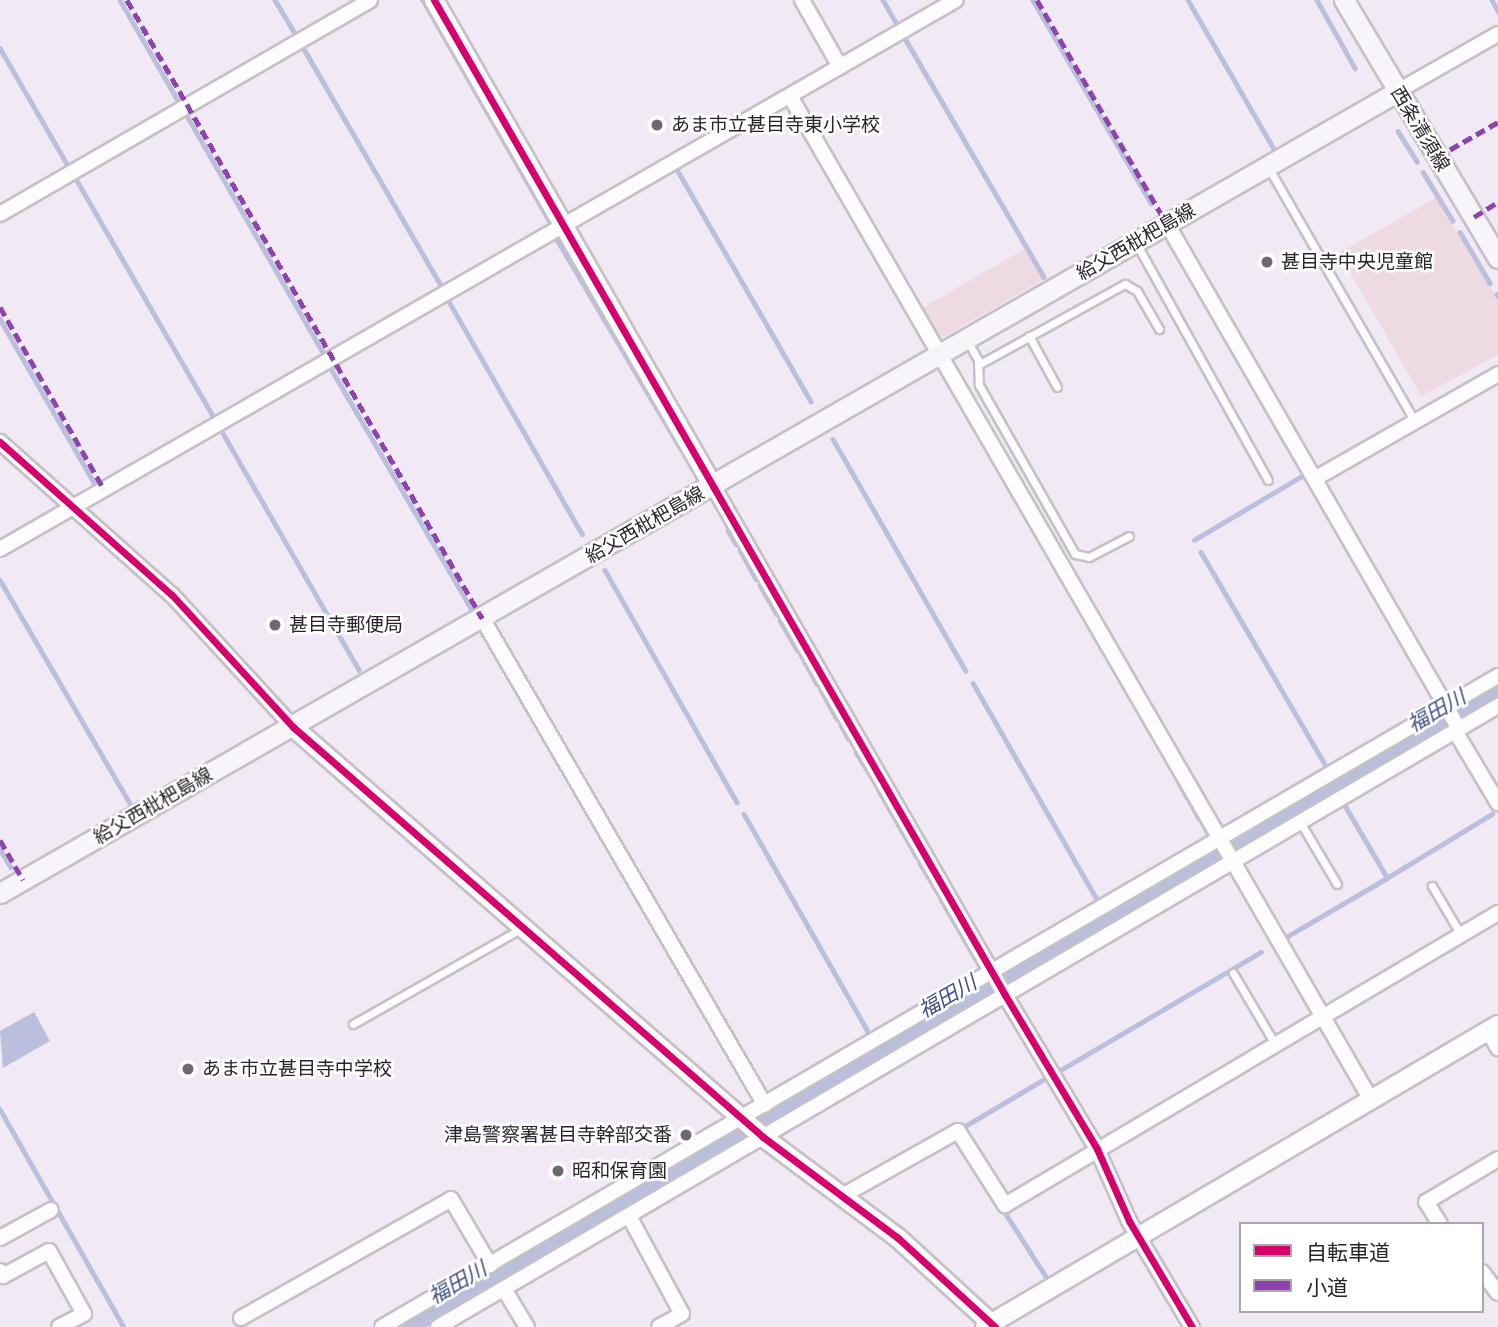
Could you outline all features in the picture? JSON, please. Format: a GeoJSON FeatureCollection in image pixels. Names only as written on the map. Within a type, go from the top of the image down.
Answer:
{"type":"FeatureCollection","features":[{"type":"Feature","properties":{"kind":"main road","name":"西条清須線"},"geometry":{"type":"LineString","coordinates":[[1344,0],[1498,258]]}},
{"type":"Feature","properties":{"kind":"main road","name":"給父西枇杷島線"},"geometry":{"type":"LineString","coordinates":[[0,893],[1398,91]]}},
{"type":"Feature","properties":{"kind":"street"},"geometry":{"type":"LineString","coordinates":[[0,214],[370,0]]}},
{"type":"Feature","properties":{"kind":"street"},"geometry":{"type":"LineString","coordinates":[[435,0],[1005,995],[1097,1149],[1138,1237],[1192,1327]]}},
{"type":"Feature","properties":{"kind":"street"},"geometry":{"type":"LineString","coordinates":[[802,0],[840,67]]}},
{"type":"Feature","properties":{"kind":"street"},"geometry":{"type":"LineString","coordinates":[[0,549],[956,0]]}},
{"type":"Feature","properties":{"kind":"street"},"geometry":{"type":"LineString","coordinates":[[1398,91],[1498,34]]}},
{"type":"Feature","properties":{"kind":"street"},"geometry":{"type":"LineString","coordinates":[[790,96],[1231,863],[1371,1100]]}},
{"type":"Feature","properties":{"kind":"street"},"geometry":{"type":"LineString","coordinates":[[1167,224],[1316,478],[1498,803]]}},
{"type":"Feature","properties":{"kind":"street"},"geometry":{"type":"LineString","coordinates":[[1316,478],[1498,374]]}},
{"type":"Feature","properties":{"kind":"street"},"geometry":{"type":"LineString","coordinates":[[0,442],[172,596],[293,727],[763,1138],[898,1238],[990,1326],[1493,1028],[1498,1048]]}},
{"type":"Feature","properties":{"kind":"street"},"geometry":{"type":"LineString","coordinates":[[482,618],[765,1105]]}},
{"type":"Feature","properties":{"kind":"street"},"geometry":{"type":"LineString","coordinates":[[382,1327],[744,1120],[765,1105],[993,974],[1498,676]]}},
{"type":"Feature","properties":{"kind":"street"},"geometry":{"type":"LineString","coordinates":[[438,1327],[1498,706]]}},
{"type":"Feature","properties":{"kind":"street"},"geometry":{"type":"LineString","coordinates":[[842,1196],[958,1131],[1005,1205],[1498,913]]}},
{"type":"Feature","properties":{"kind":"street"},"geometry":{"type":"LineString","coordinates":[[1439,1222],[1426,1202],[1498,1159]]}},
{"type":"Feature","properties":{"kind":"street"},"geometry":{"type":"LineString","coordinates":[[241,1318],[451,1199],[490,1265]]}},
{"type":"Feature","properties":{"kind":"street"},"geometry":{"type":"LineString","coordinates":[[0,1238],[51,1210]]}},
{"type":"Feature","properties":{"kind":"street"},"geometry":{"type":"LineString","coordinates":[[629,1216],[682,1314],[659,1327]]}},
{"type":"Feature","properties":{"kind":"street"},"geometry":{"type":"LineString","coordinates":[[0,1271],[3,1276],[49,1251],[84,1314],[59,1327]]}},
{"type":"Feature","properties":{"kind":"street"},"geometry":{"type":"LineString","coordinates":[[1484,1275],[1498,1293]]}},
{"type":"Feature","properties":{"kind":"street"},"geometry":{"type":"LineString","coordinates":[[504,1289],[527,1327]]}},
{"type":"Feature","properties":{"kind":"lane"},"geometry":{"type":"LineString","coordinates":[[1268,166],[1415,422]]}},
{"type":"Feature","properties":{"kind":"lane"},"geometry":{"type":"LineString","coordinates":[[1136,242],[1268,480]]}},
{"type":"Feature","properties":{"kind":"lane"},"geometry":{"type":"LineString","coordinates":[[978,365],[1125,284],[1138,291],[1158,328]]}},
{"type":"Feature","properties":{"kind":"lane"},"geometry":{"type":"LineString","coordinates":[[1028,336],[1057,387]]}},
{"type":"Feature","properties":{"kind":"lane"},"geometry":{"type":"LineString","coordinates":[[966,340],[978,365],[979,384],[1075,554],[1089,557],[1129,536]]}},
{"type":"Feature","properties":{"kind":"lane"},"geometry":{"type":"LineString","coordinates":[[1300,822],[1337,884]]}},
{"type":"Feature","properties":{"kind":"lane"},"geometry":{"type":"LineString","coordinates":[[1432,886],[1461,935]]}},
{"type":"Feature","properties":{"kind":"lane"},"geometry":{"type":"LineString","coordinates":[[353,1024],[522,928]]}},
{"type":"Feature","properties":{"kind":"lane"},"geometry":{"type":"LineString","coordinates":[[1233,973],[1275,1044]]}},
{"type":"Feature","properties":{"kind":"shaded area"},"geometry":{"type":"Polygon","coordinates":[[[1436,198],[1498,300],[1498,355],[1421,396],[1339,253],[1436,198]]]}},
{"type":"Feature","properties":{"kind":"shaded area"},"geometry":{"type":"Polygon","coordinates":[[[1025,249],[1043,280],[935,342],[917,311],[1025,249]]]}},
{"type":"Feature","properties":{"kind":"water"},"geometry":{"type":"Polygon","coordinates":[[[1498,683],[1498,700],[770,1127],[426,1327],[396,1327],[1498,683]]]}},
{"type":"Feature","properties":{"kind":"water"},"geometry":{"type":"Polygon","coordinates":[[[34,1012],[50,1041],[3,1068],[0,1031],[34,1012]]]}},
{"type":"Feature","properties":{"kind":"waterway"},"geometry":{"type":"LineString","coordinates":[[120,0],[180,104]]}},
{"type":"Feature","properties":{"kind":"waterway"},"geometry":{"type":"LineString","coordinates":[[275,0],[296,35]]}},
{"type":"Feature","properties":{"kind":"waterway"},"geometry":{"type":"LineString","coordinates":[[423,0],[552,225]]}},
{"type":"Feature","properties":{"kind":"waterway"},"geometry":{"type":"LineString","coordinates":[[883,0],[898,26]]}},
{"type":"Feature","properties":{"kind":"waterway"},"geometry":{"type":"LineString","coordinates":[[1033,0],[1151,203]]}},
{"type":"Feature","properties":{"kind":"waterway"},"geometry":{"type":"LineString","coordinates":[[1188,0],[1273,147]]}},
{"type":"Feature","properties":{"kind":"waterway"},"geometry":{"type":"LineString","coordinates":[[1317,0],[1355,68]]}},
{"type":"Feature","properties":{"kind":"waterway"},"geometry":{"type":"LineString","coordinates":[[1492,0],[1498,11]]}},
{"type":"Feature","properties":{"kind":"waterway"},"geometry":{"type":"LineString","coordinates":[[906,40],[1044,277]]}},
{"type":"Feature","properties":{"kind":"waterway"},"geometry":{"type":"LineString","coordinates":[[0,48],[68,166]]}},
{"type":"Feature","properties":{"kind":"waterway"},"geometry":{"type":"LineString","coordinates":[[304,49],[441,285]]}},
{"type":"Feature","properties":{"kind":"waterway"},"geometry":{"type":"LineString","coordinates":[[186,114],[325,356]]}},
{"type":"Feature","properties":{"kind":"waterway"},"geometry":{"type":"LineString","coordinates":[[1398,131],[1417,161]]}},
{"type":"Feature","properties":{"kind":"waterway"},"geometry":{"type":"LineString","coordinates":[[678,171],[811,401]]}},
{"type":"Feature","properties":{"kind":"waterway"},"geometry":{"type":"LineString","coordinates":[[1423,172],[1453,221]]}},
{"type":"Feature","properties":{"kind":"waterway"},"geometry":{"type":"LineString","coordinates":[[75,177],[214,418]]}},
{"type":"Feature","properties":{"kind":"waterway"},"geometry":{"type":"LineString","coordinates":[[1460,232],[1490,283]]}},
{"type":"Feature","properties":{"kind":"waterway"},"geometry":{"type":"LineString","coordinates":[[555,236],[680,447]]}},
{"type":"Feature","properties":{"kind":"waterway"},"geometry":{"type":"LineString","coordinates":[[447,298],[582,534]]}},
{"type":"Feature","properties":{"kind":"waterway"},"geometry":{"type":"LineString","coordinates":[[0,319],[96,486]]}},
{"type":"Feature","properties":{"kind":"waterway"},"geometry":{"type":"LineString","coordinates":[[329,365],[471,608]]}},
{"type":"Feature","properties":{"kind":"waterway"},"geometry":{"type":"LineString","coordinates":[[220,428],[359,670]]}},
{"type":"Feature","properties":{"kind":"waterway"},"geometry":{"type":"LineString","coordinates":[[833,439],[966,671]]}},
{"type":"Feature","properties":{"kind":"waterway"},"geometry":{"type":"LineString","coordinates":[[1194,540],[1307,473]]}},
{"type":"Feature","properties":{"kind":"waterway"},"geometry":{"type":"LineString","coordinates":[[728,530],[736,544]]}},
{"type":"Feature","properties":{"kind":"waterway"},"geometry":{"type":"LineString","coordinates":[[740,550],[756,579]]}},
{"type":"Feature","properties":{"kind":"waterway"},"geometry":{"type":"LineString","coordinates":[[1201,552],[1327,768]]}},
{"type":"Feature","properties":{"kind":"waterway"},"geometry":{"type":"LineString","coordinates":[[605,570],[737,802]]}},
{"type":"Feature","properties":{"kind":"waterway"},"geometry":{"type":"LineString","coordinates":[[0,580],[130,803]]}},
{"type":"Feature","properties":{"kind":"waterway"},"geometry":{"type":"LineString","coordinates":[[760,585],[777,614]]}},
{"type":"Feature","properties":{"kind":"waterway"},"geometry":{"type":"LineString","coordinates":[[780,620],[797,649]]}},
{"type":"Feature","properties":{"kind":"waterway"},"geometry":{"type":"LineString","coordinates":[[801,655],[817,684]]}},
{"type":"Feature","properties":{"kind":"waterway"},"geometry":{"type":"LineString","coordinates":[[973,683],[1098,901]]}},
{"type":"Feature","properties":{"kind":"waterway"},"geometry":{"type":"LineString","coordinates":[[821,690],[837,719]]}},
{"type":"Feature","properties":{"kind":"waterway"},"geometry":{"type":"LineString","coordinates":[[841,725],[848,738]]}},
{"type":"Feature","properties":{"kind":"waterway"},"geometry":{"type":"LineString","coordinates":[[856,752],[875,783]]}},
{"type":"Feature","properties":{"kind":"waterway"},"geometry":{"type":"LineString","coordinates":[[1173,771],[1187,797]]}},
{"type":"Feature","properties":{"kind":"waterway"},"geometry":{"type":"LineString","coordinates":[[878,789],[917,857]]}},
{"type":"Feature","properties":{"kind":"waterway"},"geometry":{"type":"LineString","coordinates":[[1190,802],[1199,818]]}},
{"type":"Feature","properties":{"kind":"waterway"},"geometry":{"type":"LineString","coordinates":[[1283,939],[1387,878],[1343,803]]}},
{"type":"Feature","properties":{"kind":"waterway"},"geometry":{"type":"LineString","coordinates":[[744,814],[870,1035]]}},
{"type":"Feature","properties":{"kind":"waterway"},"geometry":{"type":"LineString","coordinates":[[1387,878],[1492,814]]}},
{"type":"Feature","properties":{"kind":"waterway"},"geometry":{"type":"LineString","coordinates":[[1202,822],[1210,837]]}},
{"type":"Feature","properties":{"kind":"waterway"},"geometry":{"type":"LineString","coordinates":[[0,849],[11,867]]}},
{"type":"Feature","properties":{"kind":"waterway"},"geometry":{"type":"LineString","coordinates":[[920,863],[938,893]]}},
{"type":"Feature","properties":{"kind":"waterway"},"geometry":{"type":"LineString","coordinates":[[941,899],[981,968]]}},
{"type":"Feature","properties":{"kind":"waterway"},"geometry":{"type":"LineString","coordinates":[[1059,1071],[1261,952]]}},
{"type":"Feature","properties":{"kind":"waterway"},"geometry":{"type":"LineString","coordinates":[[962,1128],[1046,1078]]}},
{"type":"Feature","properties":{"kind":"waterway"},"geometry":{"type":"LineString","coordinates":[[0,1109],[124,1327]]}},
{"type":"Feature","properties":{"kind":"waterway"},"geometry":{"type":"LineString","coordinates":[[1002,1208],[1045,1275]]}},
{"type":"Feature","properties":{"kind":"marked path"},"geometry":{"type":"LineString","coordinates":[[127,0],[482,618]]}},
{"type":"Feature","properties":{"kind":"marked path"},"geometry":{"type":"LineString","coordinates":[[1037,0],[1167,224]]}},
{"type":"Feature","properties":{"kind":"marked path"},"geometry":{"type":"LineString","coordinates":[[1437,157],[1498,122]]}},
{"type":"Feature","properties":{"kind":"marked path"},"geometry":{"type":"LineString","coordinates":[[1474,217],[1498,202]]}},
{"type":"Feature","properties":{"kind":"marked path"},"geometry":{"type":"LineString","coordinates":[[0,307],[104,489]]}},
{"type":"Feature","properties":{"kind":"marked path"},"geometry":{"type":"LineString","coordinates":[[0,840],[23,880]]}},
{"type":"Feature","properties":{"kind":"cycle path"},"geometry":{"type":"LineString","coordinates":[[434,0],[1005,995],[1097,1149],[1129,1221],[1192,1327]]}},
{"type":"Feature","properties":{"kind":"cycle path"},"geometry":{"type":"LineString","coordinates":[[0,442],[172,595],[293,727],[763,1137],[898,1238],[995,1327]]}},
{"type":"Feature","properties":{"kind":"place","name":"あま市立甚目寺東小学校"},"geometry":{"type":"Point","coordinates":[657,125]}},
{"type":"Feature","properties":{"kind":"place","name":"甚目寺中央児童館"},"geometry":{"type":"Point","coordinates":[1267,262]}},
{"type":"Feature","properties":{"kind":"place","name":"甚目寺郵便局"},"geometry":{"type":"Point","coordinates":[275,625]}},
{"type":"Feature","properties":{"kind":"place","name":"あま市立甚目寺中学校"},"geometry":{"type":"Point","coordinates":[188,1069]}},
{"type":"Feature","properties":{"kind":"place","name":"津島警察署甚目寺幹部交番"},"geometry":{"type":"Point","coordinates":[686,1135]}},
{"type":"Feature","properties":{"kind":"place","name":"昭和保育園"},"geometry":{"type":"Point","coordinates":[558,1171]}},
{"type":"Feature","properties":{"kind":"water label","name":"福田川"},"geometry":{"type":"Point","coordinates":[1436,710]}},
{"type":"Feature","properties":{"kind":"water label","name":"福田川"},"geometry":{"type":"Point","coordinates":[947,996]}},
{"type":"Feature","properties":{"kind":"water label","name":"福田川"},"geometry":{"type":"Point","coordinates":[457,1282]}}]}
